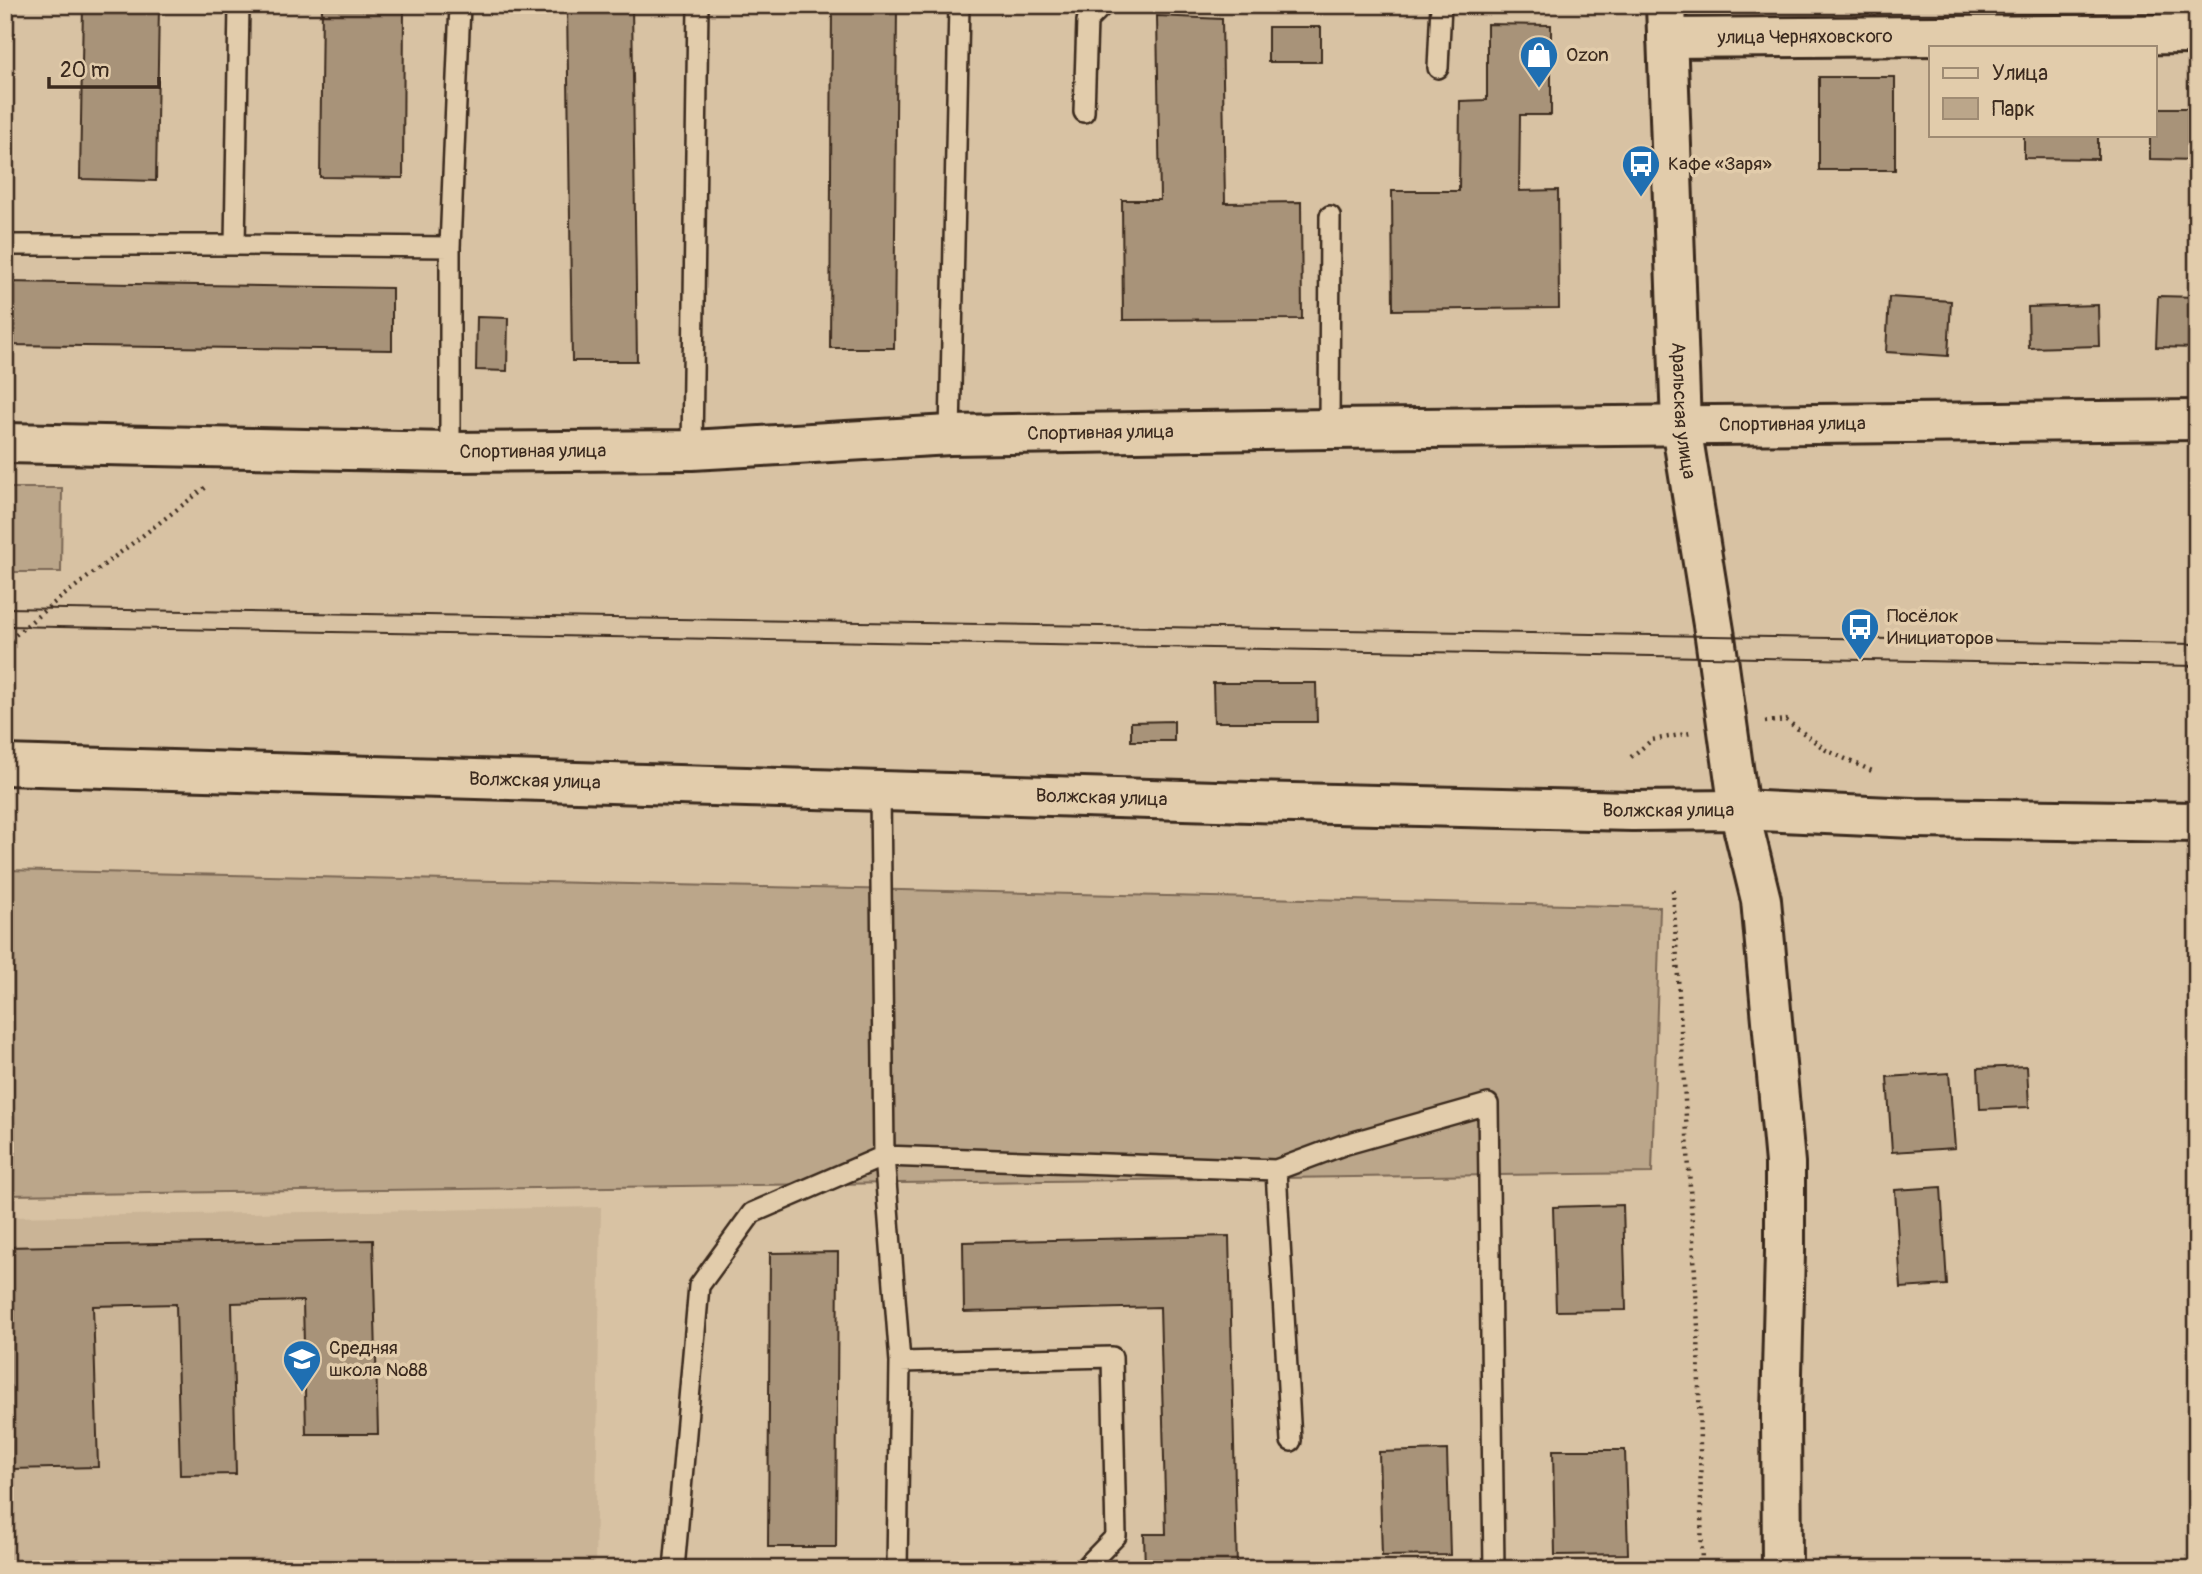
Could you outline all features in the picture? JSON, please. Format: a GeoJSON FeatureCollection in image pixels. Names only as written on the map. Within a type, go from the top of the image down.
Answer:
{"type":"FeatureCollection","features":[{"type":"Feature","properties":{"kind":"street","name":"улица Черняховского"},"geometry":{"type":"LineString","coordinates":[[1667,22],[2197,34]]}},
{"type":"Feature","properties":{"kind":"street","name":"Аральская улица"},"geometry":{"type":"LineString","coordinates":[[1667,22],[1681,426],[1715,637],[1739,810],[1761,900],[1785,1163],[1781,1413],[1782,1569]]}},
{"type":"Feature","properties":{"kind":"street","name":"Спортивная улица"},"geometry":{"type":"LineString","coordinates":[[5,443],[450,452],[692,450],[950,435],[2197,420]]}},
{"type":"Feature","properties":{"kind":"street","name":"Волжская улица"},"geometry":{"type":"LineString","coordinates":[[5,765],[880,792],[1632,811],[1739,810],[1913,818],[2197,822]]}},
{"type":"Feature","properties":{"kind":"lane"},"geometry":{"type":"LineString","coordinates":[[236,245],[239,5]]}},
{"type":"Feature","properties":{"kind":"lane"},"geometry":{"type":"LineString","coordinates":[[450,452],[450,247],[460,5]]}},
{"type":"Feature","properties":{"kind":"lane"},"geometry":{"type":"LineString","coordinates":[[692,450],[698,5]]}},
{"type":"Feature","properties":{"kind":"lane"},"geometry":{"type":"LineString","coordinates":[[950,435],[960,5]]}},
{"type":"Feature","properties":{"kind":"lane"},"geometry":{"type":"LineString","coordinates":[[1084,112],[1087,21],[1103,5]]}},
{"type":"Feature","properties":{"kind":"lane"},"geometry":{"type":"LineString","coordinates":[[1438,68],[1441,5]]}},
{"type":"Feature","properties":{"kind":"lane"},"geometry":{"type":"LineString","coordinates":[[1329,429],[1330,216]]}},
{"type":"Feature","properties":{"kind":"lane"},"geometry":{"type":"LineString","coordinates":[[5,245],[450,247]]}},
{"type":"Feature","properties":{"kind":"lane"},"geometry":{"type":"LineString","coordinates":[[880,792],[884,1156],[900,1362],[897,1569]]}},
{"type":"Feature","properties":{"kind":"lane"},"geometry":{"type":"LineString","coordinates":[[674,1569],[699,1286],[752,1213],[884,1156],[1276,1170],[1343,1145],[1488,1104],[1494,1569]]}},
{"type":"Feature","properties":{"kind":"lane"},"geometry":{"type":"LineString","coordinates":[[1276,1170],[1291,1441]]}},
{"type":"Feature","properties":{"kind":"lane"},"geometry":{"type":"LineString","coordinates":[[900,1362],[1112,1357],[1116,1536],[1084,1569]]}},
{"type":"Feature","properties":{"kind":"path"},"geometry":{"type":"LineString","coordinates":[[5,644],[46,609],[210,484],[215,446]]}},
{"type":"Feature","properties":{"kind":"path"},"geometry":{"type":"LineString","coordinates":[[1672,890],[1698,1327],[1702,1569]]}},
{"type":"Feature","properties":{"kind":"shaded area","name":"Средняя школа №88"},"geometry":{"type":"Polygon","coordinates":[[[601,1207],[595,1569],[5,1569],[5,1217],[601,1207]]]}},
{"type":"Feature","properties":{"kind":"green space"},"geometry":{"type":"Polygon","coordinates":[[[5,488],[62,488],[61,572],[5,572],[5,488]]]}},
{"type":"Feature","properties":{"kind":"green space"},"geometry":{"type":"Polygon","coordinates":[[[5,870],[1660,907],[1652,1173],[5,1195],[5,870]]]}},
{"type":"Feature","properties":{"kind":"building"},"geometry":{"type":"Polygon","coordinates":[[[83,5],[159,5],[156,181],[80,179],[83,5]]]}},
{"type":"Feature","properties":{"kind":"building"},"geometry":{"type":"Polygon","coordinates":[[[322,5],[404,5],[403,178],[320,177],[322,5]]]}},
{"type":"Feature","properties":{"kind":"building"},"geometry":{"type":"Polygon","coordinates":[[[567,5],[632,5],[637,361],[572,361],[567,5]]]}},
{"type":"Feature","properties":{"kind":"building"},"geometry":{"type":"Polygon","coordinates":[[[832,5],[897,5],[894,348],[830,348],[832,5]]]}},
{"type":"Feature","properties":{"kind":"building"},"geometry":{"type":"Polygon","coordinates":[[[1157,16],[1222,19],[1225,203],[1301,202],[1302,319],[1123,320],[1122,200],[1160,200],[1157,16]]]}},
{"type":"Feature","properties":{"kind":"building"},"geometry":{"type":"Polygon","coordinates":[[[1487,24],[1551,25],[1551,115],[1520,115],[1519,191],[1558,190],[1559,308],[1393,310],[1392,191],[1459,191],[1460,101],[1487,100],[1487,24]]]}},
{"type":"Feature","properties":{"kind":"building"},"geometry":{"type":"Polygon","coordinates":[[[1268,27],[1321,27],[1321,62],[1268,62],[1268,27]]]}},
{"type":"Feature","properties":{"kind":"building"},"geometry":{"type":"Polygon","coordinates":[[[1819,77],[1895,77],[1895,170],[1819,170],[1819,77]]]}},
{"type":"Feature","properties":{"kind":"building"},"geometry":{"type":"Polygon","coordinates":[[[2156,108],[2197,108],[2197,160],[2150,159],[2150,136],[2156,136],[2156,108]]]}},
{"type":"Feature","properties":{"kind":"building"},"geometry":{"type":"Polygon","coordinates":[[[2024,136],[2098,136],[2098,159],[2024,158],[2024,136]]]}},
{"type":"Feature","properties":{"kind":"building"},"geometry":{"type":"Polygon","coordinates":[[[5,282],[392,288],[392,350],[5,345],[5,282]]]}},
{"type":"Feature","properties":{"kind":"building"},"geometry":{"type":"Polygon","coordinates":[[[2158,296],[2197,297],[2197,348],[2156,347],[2158,296]]]}},
{"type":"Feature","properties":{"kind":"building"},"geometry":{"type":"Polygon","coordinates":[[[1889,297],[1951,301],[1948,356],[1886,352],[1889,297]]]}},
{"type":"Feature","properties":{"kind":"building"},"geometry":{"type":"Polygon","coordinates":[[[2098,305],[2099,346],[2029,348],[2028,307],[2098,305]]]}},
{"type":"Feature","properties":{"kind":"building"},"geometry":{"type":"Polygon","coordinates":[[[477,317],[508,318],[507,371],[476,370],[477,317]]]}},
{"type":"Feature","properties":{"kind":"building"},"geometry":{"type":"Polygon","coordinates":[[[1213,683],[1316,683],[1317,722],[1214,722],[1213,683]]]}},
{"type":"Feature","properties":{"kind":"building"},"geometry":{"type":"Polygon","coordinates":[[[1174,721],[1174,741],[1131,741],[1131,722],[1174,721]]]}},
{"type":"Feature","properties":{"kind":"building"},"geometry":{"type":"Polygon","coordinates":[[[2027,1066],[2029,1107],[1980,1109],[1978,1068],[2027,1066]]]}},
{"type":"Feature","properties":{"kind":"building"},"geometry":{"type":"Polygon","coordinates":[[[1949,1073],[1955,1148],[1892,1152],[1887,1077],[1949,1073]]]}},
{"type":"Feature","properties":{"kind":"building"},"geometry":{"type":"Polygon","coordinates":[[[1941,1187],[1947,1285],[1901,1288],[1895,1190],[1941,1187]]]}},
{"type":"Feature","properties":{"kind":"building"},"geometry":{"type":"Polygon","coordinates":[[[1623,1205],[1626,1310],[1556,1311],[1553,1207],[1623,1205]]]}},
{"type":"Feature","properties":{"kind":"building"},"geometry":{"type":"Polygon","coordinates":[[[1229,1236],[1237,1569],[1145,1569],[1144,1534],[1166,1534],[1160,1307],[964,1312],[963,1242],[1229,1236]]]}},
{"type":"Feature","properties":{"kind":"building"},"geometry":{"type":"Polygon","coordinates":[[[373,1240],[378,1434],[306,1434],[303,1301],[232,1303],[236,1474],[180,1475],[176,1304],[93,1306],[98,1467],[11,1469],[5,1247],[373,1240]]]}},
{"type":"Feature","properties":{"kind":"building"},"geometry":{"type":"Polygon","coordinates":[[[838,1252],[836,1547],[768,1547],[770,1253],[838,1252]]]}},
{"type":"Feature","properties":{"kind":"building"},"geometry":{"type":"Polygon","coordinates":[[[1447,1450],[1450,1555],[1382,1556],[1379,1452],[1447,1450]]]}},
{"type":"Feature","properties":{"kind":"building"},"geometry":{"type":"Polygon","coordinates":[[[1553,1450],[1625,1450],[1628,1554],[1555,1555],[1553,1450]]]}},
{"type":"Feature","properties":{"kind":"tram line"},"geometry":{"type":"LineString","coordinates":[[5,608],[2197,644]]}},
{"type":"Feature","properties":{"kind":"tram line"},"geometry":{"type":"LineString","coordinates":[[5,626],[2197,666]]}},
{"type":"Feature","properties":{"kind":"place","name":"Ozon"},"geometry":{"type":"Point","coordinates":[1539,89]}},
{"type":"Feature","properties":{"kind":"place","name":"Кафе «Заря»"},"geometry":{"type":"Point","coordinates":[1641,198]}},
{"type":"Feature","properties":{"kind":"place","name":"Посёлок Инициаторов"},"geometry":{"type":"Point","coordinates":[1860,661]}},
{"type":"Feature","properties":{"kind":"place","name":"Средняя школа №88"},"geometry":{"type":"Point","coordinates":[302,1393]}}]}
